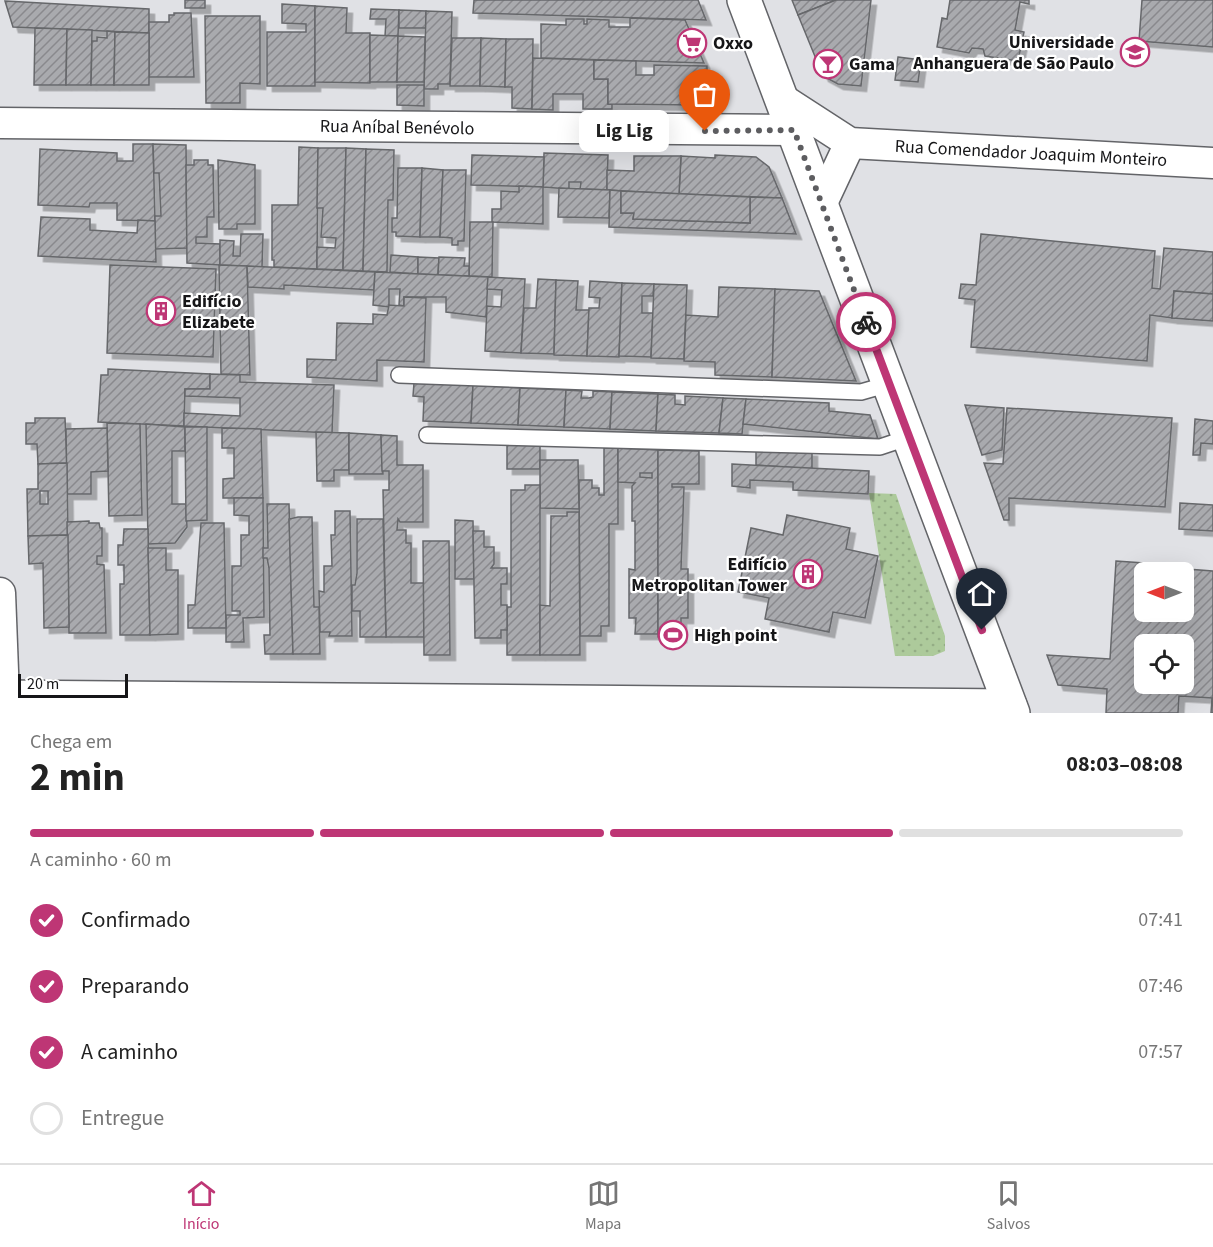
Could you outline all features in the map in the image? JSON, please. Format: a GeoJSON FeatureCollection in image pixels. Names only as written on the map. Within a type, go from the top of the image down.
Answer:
{"type":"FeatureCollection","features":[{"type":"Feature","properties":{"kind":"street"},"geometry":{"type":"LineString","coordinates":[[0,593],[2,697],[1012,709],[744,0]]}},
{"type":"Feature","properties":{"kind":"street","name":"Rua Comendador Joaquim Monteiro"},"geometry":{"type":"LineString","coordinates":[[782,99],[850,143],[1213,163]]}},
{"type":"Feature","properties":{"kind":"street","name":"Rua Aníbal Benévolo"},"geometry":{"type":"LineString","coordinates":[[0,123],[794,130]]}},
{"type":"Feature","properties":{"kind":"street"},"geometry":{"type":"LineString","coordinates":[[822,203],[850,143]]}},
{"type":"Feature","properties":{"kind":"lane"},"geometry":{"type":"LineString","coordinates":[[399,375],[851,392],[861,392],[889,384]]}},
{"type":"Feature","properties":{"kind":"lane"},"geometry":{"type":"LineString","coordinates":[[427,435],[880,447],[910,437]]}},
{"type":"Feature","properties":{"kind":"green space"},"geometry":{"type":"Polygon","coordinates":[[[869,493],[896,494],[945,636],[945,651],[933,656],[895,656],[869,493]]]}},
{"type":"Feature","properties":{"kind":"building"},"geometry":{"type":"Polygon","coordinates":[[[185,0],[205,0],[205,8],[185,8],[185,0]]]}},
{"type":"Feature","properties":{"kind":"building"},"geometry":{"type":"Polygon","coordinates":[[[474,0],[698,0],[706,20],[473,13],[474,0]]]}},
{"type":"Feature","properties":{"kind":"building"},"geometry":{"type":"Polygon","coordinates":[[[792,0],[836,0],[798,15],[792,0]]]}},
{"type":"Feature","properties":{"kind":"building"},"geometry":{"type":"Polygon","coordinates":[[[836,0],[871,0],[861,86],[838,84],[823,76],[798,15],[836,0]]]}},
{"type":"Feature","properties":{"kind":"building"},"geometry":{"type":"Polygon","coordinates":[[[950,0],[1029,0],[1029,4],[1020,2],[1015,30],[1024,32],[1018,61],[985,56],[983,49],[972,48],[969,53],[937,47],[942,18],[947,19],[950,0]]]}},
{"type":"Feature","properties":{"kind":"building"},"geometry":{"type":"Polygon","coordinates":[[[1142,0],[1213,0],[1213,47],[1139,41],[1142,0]]]}},
{"type":"Feature","properties":{"kind":"building"},"geometry":{"type":"Polygon","coordinates":[[[5,1],[149,9],[149,33],[13,27],[5,1]]]}},
{"type":"Feature","properties":{"kind":"building"},"geometry":{"type":"Polygon","coordinates":[[[282,4],[315,6],[315,86],[267,86],[267,32],[306,32],[306,24],[282,23],[282,4]]]}},
{"type":"Feature","properties":{"kind":"building"},"geometry":{"type":"Polygon","coordinates":[[[315,6],[347,8],[346,33],[370,33],[370,83],[315,82],[315,6]]]}},
{"type":"Feature","properties":{"kind":"building"},"geometry":{"type":"Polygon","coordinates":[[[371,9],[399,10],[398,36],[385,36],[386,19],[370,19],[371,9]]]}},
{"type":"Feature","properties":{"kind":"building"},"geometry":{"type":"Polygon","coordinates":[[[399,10],[426,11],[426,28],[399,28],[399,10]]]}},
{"type":"Feature","properties":{"kind":"building"},"geometry":{"type":"Polygon","coordinates":[[[426,11],[452,12],[450,84],[438,84],[438,89],[424,89],[426,11]]]}},
{"type":"Feature","properties":{"kind":"building"},"geometry":{"type":"Polygon","coordinates":[[[174,13],[191,13],[194,77],[149,77],[149,22],[169,22],[169,15],[174,15],[174,13]]]}},
{"type":"Feature","properties":{"kind":"building"},"geometry":{"type":"Polygon","coordinates":[[[205,16],[260,16],[260,84],[240,83],[240,103],[206,103],[205,16]]]}},
{"type":"Feature","properties":{"kind":"building"},"geometry":{"type":"Polygon","coordinates":[[[630,18],[685,20],[704,63],[541,58],[541,24],[566,25],[566,19],[584,19],[584,24],[587,24],[587,19],[609,20],[609,27],[630,27],[630,18]]]}},
{"type":"Feature","properties":{"kind":"building"},"geometry":{"type":"Polygon","coordinates":[[[35,28],[67,29],[66,85],[34,85],[35,28]]]}},
{"type":"Feature","properties":{"kind":"building"},"geometry":{"type":"Polygon","coordinates":[[[67,29],[92,30],[91,85],[66,85],[67,29]]]}},
{"type":"Feature","properties":{"kind":"building"},"geometry":{"type":"Polygon","coordinates":[[[107,31],[115,32],[114,85],[91,85],[92,41],[97,41],[97,37],[107,38],[107,31]]]}},
{"type":"Feature","properties":{"kind":"building"},"geometry":{"type":"Polygon","coordinates":[[[115,32],[149,33],[149,85],[114,85],[115,32]]]}},
{"type":"Feature","properties":{"kind":"building"},"geometry":{"type":"Polygon","coordinates":[[[370,35],[398,36],[397,82],[370,82],[370,35]]]}},
{"type":"Feature","properties":{"kind":"building"},"geometry":{"type":"Polygon","coordinates":[[[398,36],[425,37],[424,82],[397,82],[398,36]]]}},
{"type":"Feature","properties":{"kind":"building"},"geometry":{"type":"Polygon","coordinates":[[[452,38],[481,38],[480,86],[450,86],[452,38]]]}},
{"type":"Feature","properties":{"kind":"building"},"geometry":{"type":"Polygon","coordinates":[[[481,38],[506,39],[505,87],[480,86],[481,38]]]}},
{"type":"Feature","properties":{"kind":"building"},"geometry":{"type":"Polygon","coordinates":[[[506,39],[533,39],[532,109],[512,108],[512,87],[505,87],[506,39]]]}},
{"type":"Feature","properties":{"kind":"building"},"geometry":{"type":"Polygon","coordinates":[[[898,57],[921,60],[918,82],[895,80],[898,57]]]}},
{"type":"Feature","properties":{"kind":"building"},"geometry":{"type":"Polygon","coordinates":[[[533,58],[594,60],[594,79],[608,79],[608,104],[612,104],[612,109],[583,109],[583,94],[553,94],[553,110],[532,109],[533,58]]]}},
{"type":"Feature","properties":{"kind":"building"},"geometry":{"type":"Polygon","coordinates":[[[594,60],[636,61],[636,75],[654,75],[654,65],[707,66],[707,76],[711,79],[710,101],[693,101],[693,105],[608,104],[608,79],[594,79],[594,60]]]}},
{"type":"Feature","properties":{"kind":"building"},"geometry":{"type":"Polygon","coordinates":[[[397,85],[424,85],[424,106],[397,105],[397,85]]]}},
{"type":"Feature","properties":{"kind":"building"},"geometry":{"type":"Polygon","coordinates":[[[133,144],[153,144],[155,221],[117,220],[117,203],[90,203],[89,207],[38,205],[40,149],[117,153],[117,161],[133,161],[133,144]]]}},
{"type":"Feature","properties":{"kind":"building"},"geometry":{"type":"Polygon","coordinates":[[[153,144],[186,145],[187,248],[155,249],[155,216],[161,216],[159,173],[154,173],[153,144]]]}},
{"type":"Feature","properties":{"kind":"building"},"geometry":{"type":"Polygon","coordinates":[[[299,147],[318,148],[317,269],[274,267],[274,260],[272,260],[272,205],[298,205],[299,147]]]}},
{"type":"Feature","properties":{"kind":"building"},"geometry":{"type":"Polygon","coordinates":[[[318,148],[346,148],[343,270],[317,269],[317,247],[335,248],[336,238],[321,237],[323,208],[317,208],[318,148]]]}},
{"type":"Feature","properties":{"kind":"building"},"geometry":{"type":"Polygon","coordinates":[[[346,148],[366,149],[363,271],[343,270],[346,148]]]}},
{"type":"Feature","properties":{"kind":"building"},"geometry":{"type":"Polygon","coordinates":[[[366,149],[394,150],[393,200],[388,200],[387,272],[363,271],[366,149]]]}},
{"type":"Feature","properties":{"kind":"building"},"geometry":{"type":"Polygon","coordinates":[[[544,153],[608,155],[607,190],[580,189],[581,182],[569,182],[569,189],[543,187],[544,153]]]}},
{"type":"Feature","properties":{"kind":"building"},"geometry":{"type":"Polygon","coordinates":[[[472,155],[544,157],[543,187],[471,185],[472,155]]]}},
{"type":"Feature","properties":{"kind":"building"},"geometry":{"type":"Polygon","coordinates":[[[715,155],[756,157],[769,167],[782,198],[679,194],[681,156],[715,158],[715,155]]]}},
{"type":"Feature","properties":{"kind":"building"},"geometry":{"type":"Polygon","coordinates":[[[634,156],[681,156],[679,194],[607,190],[607,170],[634,171],[634,156]]]}},
{"type":"Feature","properties":{"kind":"building"},"geometry":{"type":"Polygon","coordinates":[[[194,160],[208,160],[208,165],[213,165],[214,217],[207,217],[207,237],[196,237],[196,243],[220,244],[220,265],[187,263],[186,165],[194,165],[194,160]]]}},
{"type":"Feature","properties":{"kind":"building"},"geometry":{"type":"Polygon","coordinates":[[[218,160],[255,165],[255,224],[237,224],[237,229],[219,229],[218,160]]]}},
{"type":"Feature","properties":{"kind":"building"},"geometry":{"type":"Polygon","coordinates":[[[398,168],[422,168],[420,237],[396,236],[396,232],[392,232],[392,218],[397,218],[398,168]]]}},
{"type":"Feature","properties":{"kind":"building"},"geometry":{"type":"Polygon","coordinates":[[[422,168],[443,170],[440,237],[420,237],[422,168]]]}},
{"type":"Feature","properties":{"kind":"building"},"geometry":{"type":"Polygon","coordinates":[[[443,170],[466,170],[464,241],[458,241],[458,245],[452,245],[452,238],[440,237],[443,170]]]}},
{"type":"Feature","properties":{"kind":"building"},"geometry":{"type":"Polygon","coordinates":[[[519,186],[543,187],[543,224],[492,222],[492,209],[501,209],[501,191],[519,192],[519,186]]]}},
{"type":"Feature","properties":{"kind":"building"},"geometry":{"type":"Polygon","coordinates":[[[559,188],[610,190],[609,218],[558,217],[559,188]]]}},
{"type":"Feature","properties":{"kind":"building"},"geometry":{"type":"Polygon","coordinates":[[[610,190],[621,191],[621,213],[634,213],[633,219],[750,223],[750,197],[782,198],[796,234],[609,227],[610,190]]]}},
{"type":"Feature","properties":{"kind":"building"},"geometry":{"type":"Polygon","coordinates":[[[621,191],[750,197],[750,223],[633,219],[634,213],[621,213],[621,191]]]}},
{"type":"Feature","properties":{"kind":"building"},"geometry":{"type":"Polygon","coordinates":[[[41,217],[90,219],[90,230],[137,233],[138,220],[155,221],[156,262],[38,256],[41,217]]]}},
{"type":"Feature","properties":{"kind":"building"},"geometry":{"type":"Polygon","coordinates":[[[470,222],[493,222],[492,277],[469,276],[470,222]]]}},
{"type":"Feature","properties":{"kind":"building"},"geometry":{"type":"Polygon","coordinates":[[[241,234],[263,234],[262,267],[220,265],[220,240],[234,241],[233,256],[240,256],[241,234]]]}},
{"type":"Feature","properties":{"kind":"building"},"geometry":{"type":"Polygon","coordinates":[[[981,234],[1155,251],[1152,288],[1160,289],[1164,248],[1213,252],[1213,294],[1174,291],[1172,318],[1150,315],[1147,361],[971,347],[975,300],[959,298],[961,284],[976,285],[981,234]]]}},
{"type":"Feature","properties":{"kind":"building"},"geometry":{"type":"Polygon","coordinates":[[[391,255],[418,257],[418,274],[390,272],[391,255]]]}},
{"type":"Feature","properties":{"kind":"building"},"geometry":{"type":"Polygon","coordinates":[[[418,257],[439,258],[438,275],[418,274],[418,257]]]}},
{"type":"Feature","properties":{"kind":"building"},"geometry":{"type":"Polygon","coordinates":[[[439,257],[465,258],[464,266],[469,266],[469,276],[438,275],[439,257]]]}},
{"type":"Feature","properties":{"kind":"building","name":"Edifício Elizabete"},"geometry":{"type":"Polygon","coordinates":[[[110,265],[216,269],[213,357],[107,353],[110,265]]]}},
{"type":"Feature","properties":{"kind":"building"},"geometry":{"type":"Polygon","coordinates":[[[219,265],[247,266],[250,375],[221,374],[219,265]]]}},
{"type":"Feature","properties":{"kind":"building"},"geometry":{"type":"Polygon","coordinates":[[[247,266],[375,272],[374,290],[284,285],[284,289],[248,287],[247,266]]]}},
{"type":"Feature","properties":{"kind":"building"},"geometry":{"type":"Polygon","coordinates":[[[375,272],[488,277],[486,317],[446,312],[446,297],[404,297],[404,306],[399,305],[400,289],[389,289],[389,307],[373,305],[375,272]]]}},
{"type":"Feature","properties":{"kind":"building"},"geometry":{"type":"Polygon","coordinates":[[[488,277],[525,279],[521,353],[485,351],[487,306],[501,307],[502,290],[487,289],[488,277]]]}},
{"type":"Feature","properties":{"kind":"building"},"geometry":{"type":"Polygon","coordinates":[[[538,279],[556,280],[554,354],[521,353],[524,308],[536,308],[538,279]]]}},
{"type":"Feature","properties":{"kind":"building"},"geometry":{"type":"Polygon","coordinates":[[[556,280],[578,281],[576,310],[589,310],[587,356],[554,355],[556,280]]]}},
{"type":"Feature","properties":{"kind":"building"},"geometry":{"type":"Polygon","coordinates":[[[590,281],[622,283],[619,357],[587,356],[589,308],[599,308],[600,298],[589,297],[590,281]]]}},
{"type":"Feature","properties":{"kind":"building"},"geometry":{"type":"Polygon","coordinates":[[[622,283],[654,284],[653,296],[642,296],[642,313],[653,313],[651,357],[619,356],[622,283]]]}},
{"type":"Feature","properties":{"kind":"building"},"geometry":{"type":"Polygon","coordinates":[[[654,284],[687,285],[684,359],[651,358],[654,284]]]}},
{"type":"Feature","properties":{"kind":"building"},"geometry":{"type":"Polygon","coordinates":[[[719,287],[775,289],[772,377],[715,375],[715,362],[684,361],[686,315],[718,317],[719,287]]]}},
{"type":"Feature","properties":{"kind":"building"},"geometry":{"type":"Polygon","coordinates":[[[775,289],[819,291],[856,381],[772,377],[775,289]]]}},
{"type":"Feature","properties":{"kind":"building"},"geometry":{"type":"Polygon","coordinates":[[[1174,291],[1213,294],[1213,321],[1172,318],[1174,291]]]}},
{"type":"Feature","properties":{"kind":"building"},"geometry":{"type":"Polygon","coordinates":[[[404,297],[426,298],[424,362],[377,360],[377,381],[307,377],[307,359],[336,360],[337,323],[373,324],[373,314],[387,315],[389,305],[404,306],[404,297]]]}},
{"type":"Feature","properties":{"kind":"building"},"geometry":{"type":"Polygon","coordinates":[[[108,369],[210,374],[210,389],[185,389],[184,426],[98,422],[101,375],[108,375],[108,369]]]}},
{"type":"Feature","properties":{"kind":"building"},"geometry":{"type":"Polygon","coordinates":[[[210,374],[240,375],[240,382],[334,385],[332,433],[184,426],[184,413],[240,416],[240,398],[185,396],[185,389],[210,389],[210,374]]]}},
{"type":"Feature","properties":{"kind":"building"},"geometry":{"type":"Polygon","coordinates":[[[414,383],[473,385],[471,423],[423,421],[424,397],[413,396],[414,383]]]}},
{"type":"Feature","properties":{"kind":"building"},"geometry":{"type":"Polygon","coordinates":[[[473,385],[520,388],[518,425],[471,423],[473,385]]]}},
{"type":"Feature","properties":{"kind":"building"},"geometry":{"type":"Polygon","coordinates":[[[520,388],[566,390],[564,427],[518,425],[520,388]]]}},
{"type":"Feature","properties":{"kind":"building"},"geometry":{"type":"Polygon","coordinates":[[[566,390],[582,391],[581,398],[593,397],[593,391],[612,392],[610,429],[564,427],[566,390]]]}},
{"type":"Feature","properties":{"kind":"building"},"geometry":{"type":"Polygon","coordinates":[[[612,392],[658,394],[656,431],[610,429],[612,392]]]}},
{"type":"Feature","properties":{"kind":"building"},"geometry":{"type":"Polygon","coordinates":[[[658,394],[675,395],[675,404],[685,405],[685,396],[723,398],[719,433],[656,431],[658,394]]]}},
{"type":"Feature","properties":{"kind":"building"},"geometry":{"type":"Polygon","coordinates":[[[723,398],[746,399],[742,434],[719,433],[723,398]]]}},
{"type":"Feature","properties":{"kind":"building"},"geometry":{"type":"Polygon","coordinates":[[[746,399],[829,403],[829,411],[870,415],[878,439],[743,424],[746,399]]]}},
{"type":"Feature","properties":{"kind":"building"},"geometry":{"type":"Polygon","coordinates":[[[965,405],[1004,408],[1002,450],[982,455],[965,405]]]}},
{"type":"Feature","properties":{"kind":"building"},"geometry":{"type":"Polygon","coordinates":[[[1007,408],[1172,418],[1165,507],[1009,498],[1009,520],[1004,520],[984,463],[1003,464],[1007,408]]]}},
{"type":"Feature","properties":{"kind":"building"},"geometry":{"type":"Polygon","coordinates":[[[35,418],[65,418],[67,463],[38,464],[37,444],[26,444],[26,423],[35,423],[35,418]]]}},
{"type":"Feature","properties":{"kind":"building"},"geometry":{"type":"Polygon","coordinates":[[[1195,419],[1213,421],[1213,444],[1201,443],[1200,455],[1193,455],[1195,419]]]}},
{"type":"Feature","properties":{"kind":"building"},"geometry":{"type":"Polygon","coordinates":[[[107,423],[140,424],[142,515],[109,516],[107,423]]]}},
{"type":"Feature","properties":{"kind":"building"},"geometry":{"type":"Polygon","coordinates":[[[146,424],[185,427],[185,451],[172,451],[172,504],[186,504],[187,527],[175,543],[148,544],[146,424]]]}},
{"type":"Feature","properties":{"kind":"building"},"geometry":{"type":"Polygon","coordinates":[[[185,427],[207,427],[207,520],[186,521],[185,427]]]}},
{"type":"Feature","properties":{"kind":"building"},"geometry":{"type":"Polygon","coordinates":[[[107,428],[108,471],[91,472],[91,494],[67,494],[66,429],[107,428]]]}},
{"type":"Feature","properties":{"kind":"building"},"geometry":{"type":"Polygon","coordinates":[[[222,428],[261,429],[263,498],[223,498],[223,479],[234,478],[234,448],[222,448],[222,428]]]}},
{"type":"Feature","properties":{"kind":"building"},"geometry":{"type":"Polygon","coordinates":[[[316,432],[349,433],[349,470],[334,470],[334,481],[317,481],[316,432]]]}},
{"type":"Feature","properties":{"kind":"building"},"geometry":{"type":"Polygon","coordinates":[[[349,433],[381,435],[383,474],[349,474],[349,433]]]}},
{"type":"Feature","properties":{"kind":"building"},"geometry":{"type":"Polygon","coordinates":[[[381,435],[397,436],[397,465],[423,465],[423,522],[400,522],[398,519],[397,530],[406,530],[406,543],[411,543],[411,583],[424,583],[424,637],[386,637],[383,490],[389,490],[389,471],[382,471],[381,435]]]}},
{"type":"Feature","properties":{"kind":"building"},"geometry":{"type":"Polygon","coordinates":[[[507,442],[540,445],[540,469],[507,469],[507,442]]]}},
{"type":"Feature","properties":{"kind":"building"},"geometry":{"type":"Polygon","coordinates":[[[604,448],[618,448],[618,524],[609,524],[609,626],[601,626],[601,636],[580,636],[579,480],[592,480],[592,488],[599,488],[599,495],[604,495],[604,448]]]}},
{"type":"Feature","properties":{"kind":"building"},"geometry":{"type":"Polygon","coordinates":[[[618,448],[658,450],[658,634],[635,634],[636,618],[629,618],[629,569],[635,570],[632,486],[635,483],[618,482],[618,448]],[[640,473],[640,477],[652,478],[652,473],[640,473]]]}},
{"type":"Feature","properties":{"kind":"building"},"geometry":{"type":"Polygon","coordinates":[[[756,449],[812,451],[812,469],[756,465],[756,449]]]}},
{"type":"Feature","properties":{"kind":"building"},"geometry":{"type":"Polygon","coordinates":[[[658,450],[699,451],[699,484],[672,484],[672,487],[684,487],[681,569],[688,569],[688,618],[681,618],[681,637],[658,637],[658,450]]]}},
{"type":"Feature","properties":{"kind":"building"},"geometry":{"type":"Polygon","coordinates":[[[540,460],[578,460],[579,509],[540,508],[540,460]]]}},
{"type":"Feature","properties":{"kind":"building"},"geometry":{"type":"Polygon","coordinates":[[[67,463],[68,535],[28,536],[27,489],[38,489],[38,464],[67,463]],[[40,491],[40,504],[48,504],[48,491],[40,491]]]}},
{"type":"Feature","properties":{"kind":"building"},"geometry":{"type":"Polygon","coordinates":[[[732,464],[869,471],[868,494],[793,490],[793,482],[750,480],[750,488],[732,486],[732,464]]]}},
{"type":"Feature","properties":{"kind":"building"},"geometry":{"type":"Polygon","coordinates":[[[525,485],[540,485],[540,655],[507,655],[507,607],[511,607],[511,490],[525,490],[525,485]]]}},
{"type":"Feature","properties":{"kind":"building"},"geometry":{"type":"Polygon","coordinates":[[[234,498],[263,498],[264,617],[243,618],[244,642],[226,642],[226,615],[240,615],[240,611],[232,611],[232,566],[241,566],[241,535],[249,535],[249,516],[234,515],[234,498]]]}},
{"type":"Feature","properties":{"kind":"building"},"geometry":{"type":"Polygon","coordinates":[[[1180,503],[1213,505],[1213,531],[1179,529],[1180,503]]]}},
{"type":"Feature","properties":{"kind":"building"},"geometry":{"type":"Polygon","coordinates":[[[267,504],[289,504],[293,654],[265,654],[264,635],[270,635],[269,568],[267,558],[263,558],[263,548],[268,548],[267,504]]]}},
{"type":"Feature","properties":{"kind":"building"},"geometry":{"type":"Polygon","coordinates":[[[335,511],[350,511],[352,636],[329,636],[330,632],[320,632],[319,591],[324,592],[324,566],[332,566],[331,535],[335,535],[335,511]]]}},
{"type":"Feature","properties":{"kind":"building"},"geometry":{"type":"Polygon","coordinates":[[[567,512],[579,512],[580,655],[540,655],[540,605],[550,606],[551,516],[567,516],[567,512]]]}},
{"type":"Feature","properties":{"kind":"building","name":"Edifício Metropolitan Tower"},"geometry":{"type":"Polygon","coordinates":[[[787,515],[850,528],[846,549],[878,556],[865,618],[833,612],[829,632],[765,619],[769,598],[738,592],[751,528],[783,535],[787,515]]]}},
{"type":"Feature","properties":{"kind":"building"},"geometry":{"type":"Polygon","coordinates":[[[312,517],[314,607],[319,607],[320,654],[293,654],[289,519],[312,517]]]}},
{"type":"Feature","properties":{"kind":"building"},"geometry":{"type":"Polygon","coordinates":[[[357,519],[383,519],[386,637],[360,637],[360,611],[352,611],[352,585],[355,585],[357,573],[357,519]]]}},
{"type":"Feature","properties":{"kind":"building"},"geometry":{"type":"Polygon","coordinates":[[[455,520],[473,521],[474,579],[455,579],[455,520]]]}},
{"type":"Feature","properties":{"kind":"building"},"geometry":{"type":"Polygon","coordinates":[[[89,521],[89,523],[99,523],[102,528],[102,556],[97,556],[97,564],[104,565],[106,633],[69,633],[67,522],[89,521]]]}},
{"type":"Feature","properties":{"kind":"building"},"geometry":{"type":"Polygon","coordinates":[[[201,523],[224,523],[226,628],[188,628],[188,605],[195,605],[201,523]]]}},
{"type":"Feature","properties":{"kind":"building"},"geometry":{"type":"Polygon","coordinates":[[[124,529],[148,529],[150,635],[120,635],[120,584],[124,584],[124,565],[118,565],[118,545],[123,545],[124,529]]]}},
{"type":"Feature","properties":{"kind":"building"},"geometry":{"type":"Polygon","coordinates":[[[473,531],[484,531],[484,547],[494,547],[494,564],[491,568],[507,568],[507,584],[501,584],[501,605],[507,605],[507,630],[501,630],[501,638],[475,638],[473,531]]]}},
{"type":"Feature","properties":{"kind":"building"},"geometry":{"type":"Polygon","coordinates":[[[68,535],[69,627],[44,628],[43,563],[29,564],[28,536],[68,535]]]}},
{"type":"Feature","properties":{"kind":"building"},"geometry":{"type":"Polygon","coordinates":[[[423,541],[449,541],[450,655],[424,655],[423,541]]]}},
{"type":"Feature","properties":{"kind":"building"},"geometry":{"type":"Polygon","coordinates":[[[148,548],[166,548],[166,570],[178,570],[178,634],[150,635],[148,548]]]}},
{"type":"Feature","properties":{"kind":"building"},"geometry":{"type":"Polygon","coordinates":[[[1116,561],[1134,562],[1134,622],[1194,622],[1194,570],[1213,571],[1213,713],[1211,713],[1212,698],[1179,696],[1178,713],[1106,713],[1107,689],[1058,685],[1047,655],[1110,659],[1116,561]]]}},
{"type":"Feature","properties":{"kind":"way so far"},"geometry":{"type":"LineString","coordinates":[[705,131],[794,130],[866,322]]}},
{"type":"Feature","properties":{"kind":"place","name":"Oxxo"},"geometry":{"type":"Point","coordinates":[692,43]}},
{"type":"Feature","properties":{"kind":"place","name":"Universidade Anhanguera de São Paulo"},"geometry":{"type":"Point","coordinates":[1135,52]}},
{"type":"Feature","properties":{"kind":"place","name":"Gama"},"geometry":{"type":"Point","coordinates":[828,64]}},
{"type":"Feature","properties":{"kind":"place","name":"Lig Lig"},"geometry":{"type":"Point","coordinates":[705,131]}},
{"type":"Feature","properties":{"kind":"place","name":"Edifício Elizabete"},"geometry":{"type":"Point","coordinates":[161,311]}},
{"type":"Feature","properties":{"kind":"place","name":"Edifício Metropolitan Tower"},"geometry":{"type":"Point","coordinates":[808,574]}},
{"type":"Feature","properties":{"kind":"place","name":"High point"},"geometry":{"type":"Point","coordinates":[673,635]}},
{"type":"Feature","properties":{"kind":"route"},"geometry":{"type":"LineString","coordinates":[[866,322],[982,630]]}}]}
